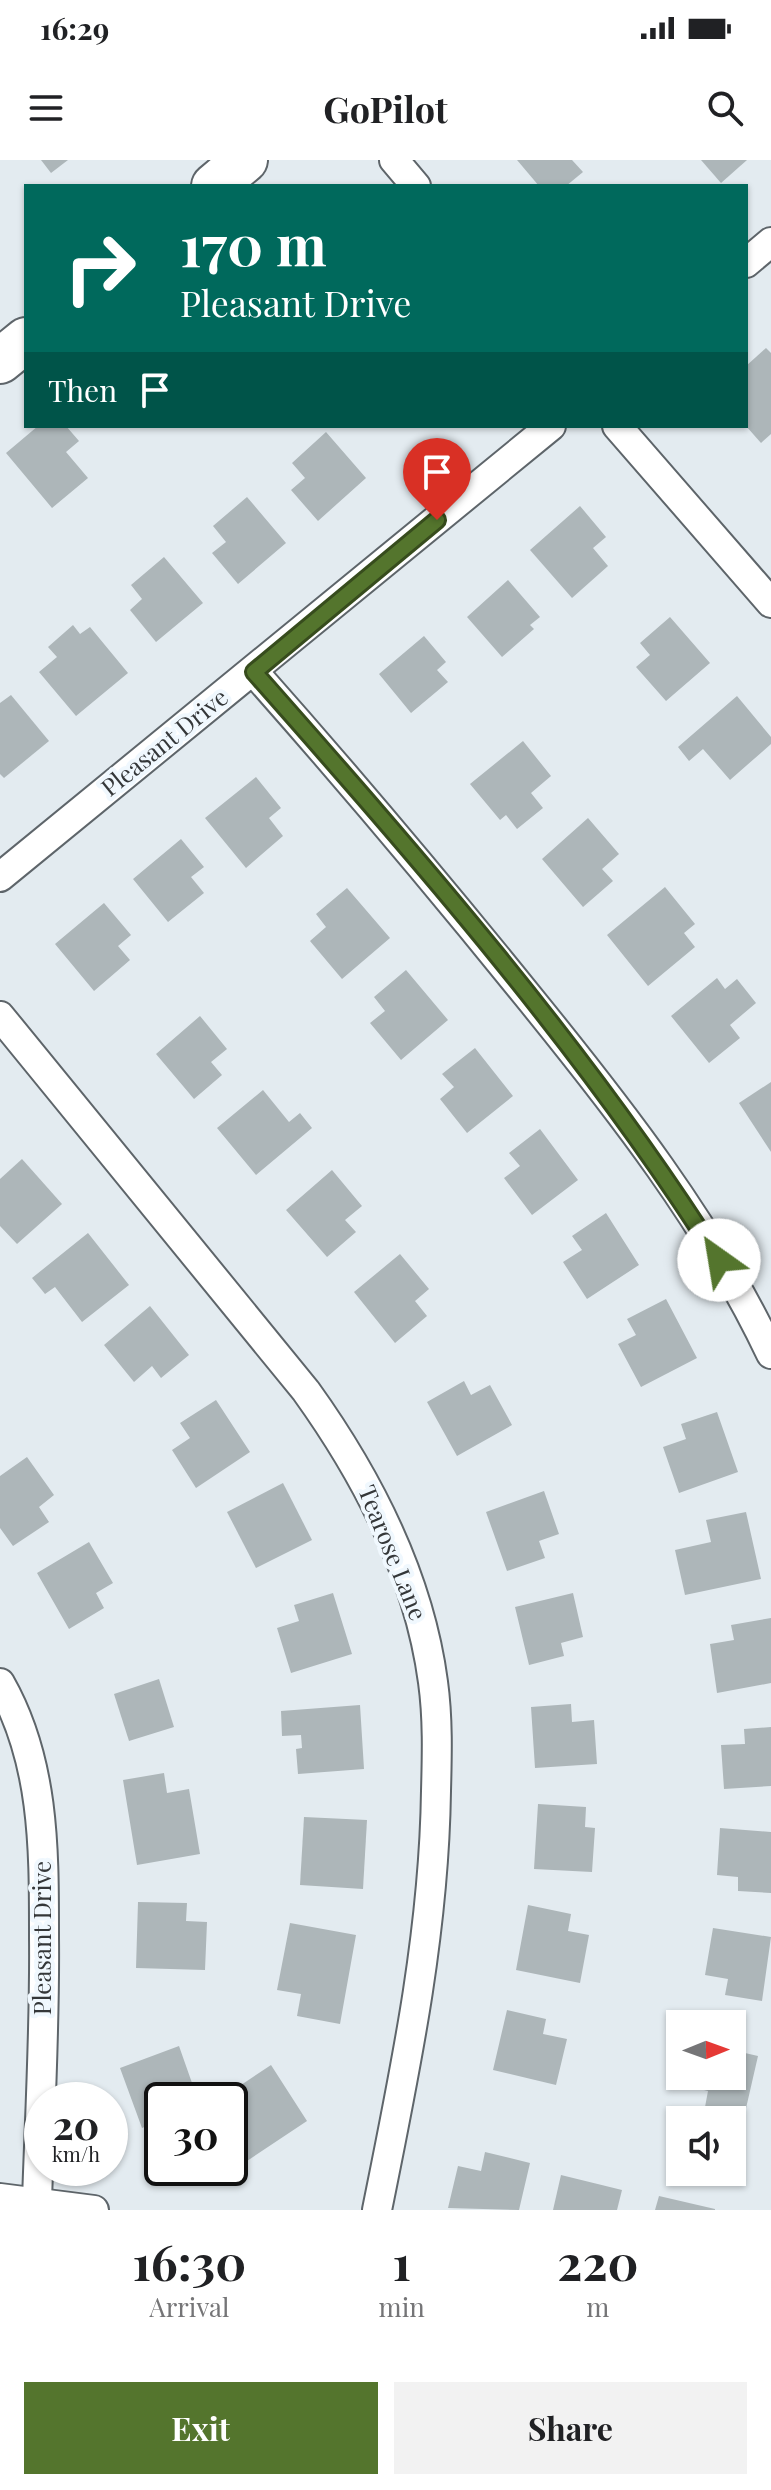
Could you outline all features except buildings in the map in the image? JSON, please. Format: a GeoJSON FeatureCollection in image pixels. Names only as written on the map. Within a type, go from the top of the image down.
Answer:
{"type":"FeatureCollection","features":[{"type":"Feature","properties":{"kind":"main road"},"geometry":{"type":"LineString","coordinates":[[216,184],[245,160]]}},
{"type":"Feature","properties":{"kind":"main road"},"geometry":{"type":"LineString","coordinates":[[0,361],[24,342]]}},
{"type":"Feature","properties":{"kind":"street"},"geometry":{"type":"LineString","coordinates":[[394,160],[414,184]]}},
{"type":"Feature","properties":{"kind":"street"},"geometry":{"type":"LineString","coordinates":[[748,261],[771,242]]}},
{"type":"Feature","properties":{"kind":"street","name":"Pleasant Drive"},"geometry":{"type":"LineString","coordinates":[[0,877],[549,428]]}},
{"type":"Feature","properties":{"kind":"street"},"geometry":{"type":"LineString","coordinates":[[619,428],[771,603]]}},
{"type":"Feature","properties":{"kind":"street"},"geometry":{"type":"LineString","coordinates":[[254,672],[403,841],[606,1092],[660,1166],[748,1307],[771,1354]]}},
{"type":"Feature","properties":{"kind":"street","name":"Tearose Lane"},"geometry":{"type":"LineString","coordinates":[[0,1016],[306,1391],[347,1448],[389,1533],[424,1633],[434,1684],[435,1854],[418,2009],[377,2210]]}},
{"type":"Feature","properties":{"kind":"street","name":"Pleasant Drive"},"geometry":{"type":"LineString","coordinates":[[0,1683],[14,1708],[34,1768],[44,1834],[44,1983],[37,2200]]}},
{"type":"Feature","properties":{"kind":"street"},"geometry":{"type":"LineString","coordinates":[[0,2198],[37,2200],[94,2210]]}},
{"type":"Feature","properties":{"kind":"route"},"geometry":{"type":"LineString","coordinates":[[437,520],[254,672],[403,841],[606,1092],[660,1166],[719,1260]]}}]}
